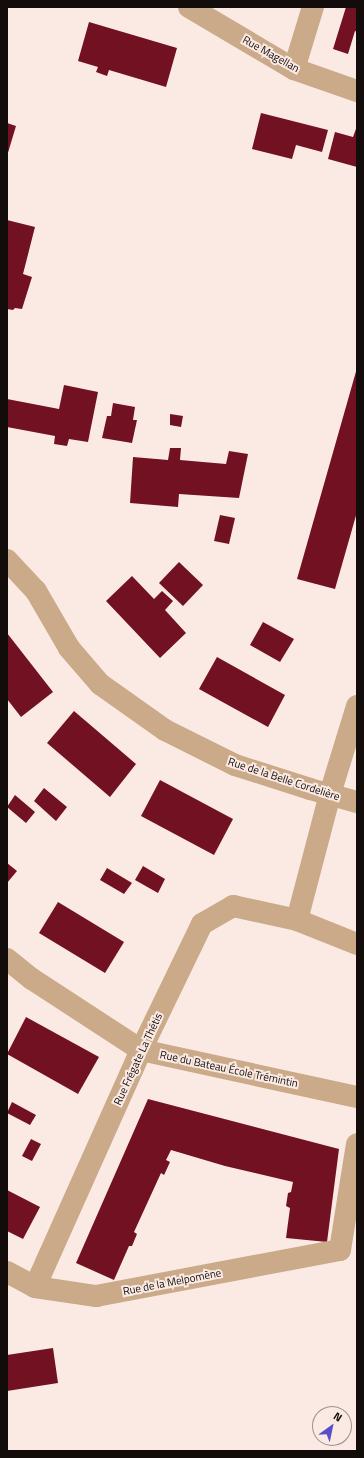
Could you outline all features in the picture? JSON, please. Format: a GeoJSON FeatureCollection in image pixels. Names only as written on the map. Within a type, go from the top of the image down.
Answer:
{"type":"FeatureCollection","features":[{"type":"Feature","properties":{"kind":"street","name":"Rue Magellan"},"geometry":{"type":"LineString","coordinates":[[189,7],[294,69],[357,91]]}},
{"type":"Feature","properties":{"kind":"street"},"geometry":{"type":"LineString","coordinates":[[294,69],[313,7]]}},
{"type":"Feature","properties":{"kind":"street","name":"Rue de la Belle Cordelière"},"geometry":{"type":"LineString","coordinates":[[7,560],[36,591],[69,648],[100,684],[166,730],[235,765],[310,790],[357,802]]}},
{"type":"Feature","properties":{"kind":"street"},"geometry":{"type":"LineString","coordinates":[[297,920],[330,794],[357,706]]}},
{"type":"Feature","properties":{"kind":"street","name":"Rue Frégate La Thétis"},"geometry":{"type":"LineString","coordinates":[[35,1287],[141,1050],[202,924],[233,906],[297,920],[357,944]]}},
{"type":"Feature","properties":{"kind":"street","name":"Rue du Bateau École Trémintin"},"geometry":{"type":"LineString","coordinates":[[7,959],[32,979],[141,1050],[357,1097]]}},
{"type":"Feature","properties":{"kind":"street","name":"Rue de la Melpomène"},"geometry":{"type":"LineString","coordinates":[[7,1272],[35,1287],[96,1296],[340,1250],[357,1144]]}},
{"type":"Feature","properties":{"kind":"building"},"geometry":{"type":"Polygon","coordinates":[[[346,7],[357,7],[357,32],[355,31],[348,54],[333,49],[346,7]]]}},
{"type":"Feature","properties":{"kind":"building"},"geometry":{"type":"Polygon","coordinates":[[[89,22],[177,48],[166,87],[109,70],[107,76],[96,72],[98,67],[78,61],[89,22]]]}},
{"type":"Feature","properties":{"kind":"building"},"geometry":{"type":"Polygon","coordinates":[[[261,113],[328,130],[322,152],[296,145],[292,159],[252,149],[261,113]]]}},
{"type":"Feature","properties":{"kind":"building"},"geometry":{"type":"Polygon","coordinates":[[[7,123],[16,126],[7,156],[7,123]]]}},
{"type":"Feature","properties":{"kind":"building"},"geometry":{"type":"Polygon","coordinates":[[[357,126],[357,167],[328,159],[335,132],[353,137],[357,126]]]}},
{"type":"Feature","properties":{"kind":"building"},"geometry":{"type":"Polygon","coordinates":[[[7,220],[35,227],[23,274],[32,277],[22,309],[7,309],[7,220]]]}},
{"type":"Feature","properties":{"kind":"building"},"geometry":{"type":"Polygon","coordinates":[[[357,368],[357,512],[335,589],[297,579],[357,368]]]}},
{"type":"Feature","properties":{"kind":"building"},"geometry":{"type":"Polygon","coordinates":[[[64,385],[98,392],[88,442],[69,439],[67,446],[54,444],[55,436],[7,427],[7,399],[59,409],[64,385]]]}},
{"type":"Feature","properties":{"kind":"building"},"geometry":{"type":"Polygon","coordinates":[[[113,403],[135,407],[133,420],[137,420],[132,443],[102,438],[107,416],[111,416],[113,403]]]}},
{"type":"Feature","properties":{"kind":"building"},"geometry":{"type":"Polygon","coordinates":[[[170,414],[183,416],[181,427],[170,425],[170,414]]]}},
{"type":"Feature","properties":{"kind":"building"},"geometry":{"type":"Polygon","coordinates":[[[170,448],[181,448],[180,460],[226,464],[229,451],[248,454],[239,498],[179,494],[178,507],[130,503],[133,457],[168,460],[170,448]]]}},
{"type":"Feature","properties":{"kind":"building"},"geometry":{"type":"Polygon","coordinates":[[[220,515],[235,518],[229,544],[214,541],[220,515]]]}},
{"type":"Feature","properties":{"kind":"building"},"geometry":{"type":"Polygon","coordinates":[[[179,562],[203,585],[183,606],[159,583],[179,562]]]}},
{"type":"Feature","properties":{"kind":"building"},"geometry":{"type":"Polygon","coordinates":[[[132,576],[154,599],[162,591],[173,601],[165,610],[186,633],[160,658],[106,601],[132,576]]]}},
{"type":"Feature","properties":{"kind":"building"},"geometry":{"type":"Polygon","coordinates":[[[263,622],[294,639],[280,662],[250,645],[263,622]]]}},
{"type":"Feature","properties":{"kind":"building"},"geometry":{"type":"Polygon","coordinates":[[[7,633],[53,692],[21,717],[7,699],[7,633]]]}},
{"type":"Feature","properties":{"kind":"building"},"geometry":{"type":"Polygon","coordinates":[[[217,657],[285,695],[268,727],[199,689],[217,657]]]}},
{"type":"Feature","properties":{"kind":"building"},"geometry":{"type":"Polygon","coordinates":[[[74,711],[136,764],[110,797],[47,743],[74,711]]]}},
{"type":"Feature","properties":{"kind":"building"},"geometry":{"type":"Polygon","coordinates":[[[160,780],[233,819],[214,855],[141,816],[160,780]]]}},
{"type":"Feature","properties":{"kind":"building"},"geometry":{"type":"Polygon","coordinates":[[[44,788],[67,807],[56,821],[34,801],[44,788]]]}},
{"type":"Feature","properties":{"kind":"building"},"geometry":{"type":"Polygon","coordinates":[[[15,795],[35,812],[26,823],[7,807],[15,795]]]}},
{"type":"Feature","properties":{"kind":"building"},"geometry":{"type":"Polygon","coordinates":[[[7,863],[17,871],[7,883],[7,863]]]}},
{"type":"Feature","properties":{"kind":"building"},"geometry":{"type":"Polygon","coordinates":[[[143,866],[165,879],[158,893],[135,880],[143,866]]]}},
{"type":"Feature","properties":{"kind":"building"},"geometry":{"type":"Polygon","coordinates":[[[107,868],[132,883],[124,894],[100,880],[107,868]]]}},
{"type":"Feature","properties":{"kind":"building"},"geometry":{"type":"Polygon","coordinates":[[[58,902],[124,942],[105,973],[39,933],[58,902]]]}},
{"type":"Feature","properties":{"kind":"building"},"geometry":{"type":"Polygon","coordinates":[[[26,1017],[99,1057],[78,1094],[7,1054],[26,1017]]]}},
{"type":"Feature","properties":{"kind":"building"},"geometry":{"type":"Polygon","coordinates":[[[148,1099],[339,1149],[327,1242],[286,1238],[290,1208],[286,1206],[288,1193],[291,1192],[293,1182],[225,1166],[171,1150],[166,1160],[170,1162],[164,1175],[161,1173],[134,1232],[137,1234],[132,1246],[129,1246],[114,1280],[76,1263],[148,1099]]]}},
{"type":"Feature","properties":{"kind":"building"},"geometry":{"type":"Polygon","coordinates":[[[12,1102],[36,1115],[30,1125],[7,1113],[12,1102]]]}},
{"type":"Feature","properties":{"kind":"building"},"geometry":{"type":"Polygon","coordinates":[[[31,1139],[41,1144],[32,1161],[22,1156],[31,1139]]]}},
{"type":"Feature","properties":{"kind":"building"},"geometry":{"type":"Polygon","coordinates":[[[7,1190],[40,1207],[23,1239],[7,1231],[7,1190]]]}},
{"type":"Feature","properties":{"kind":"building"},"geometry":{"type":"Polygon","coordinates":[[[53,1348],[58,1383],[7,1391],[7,1355],[53,1348]]]}}]}
